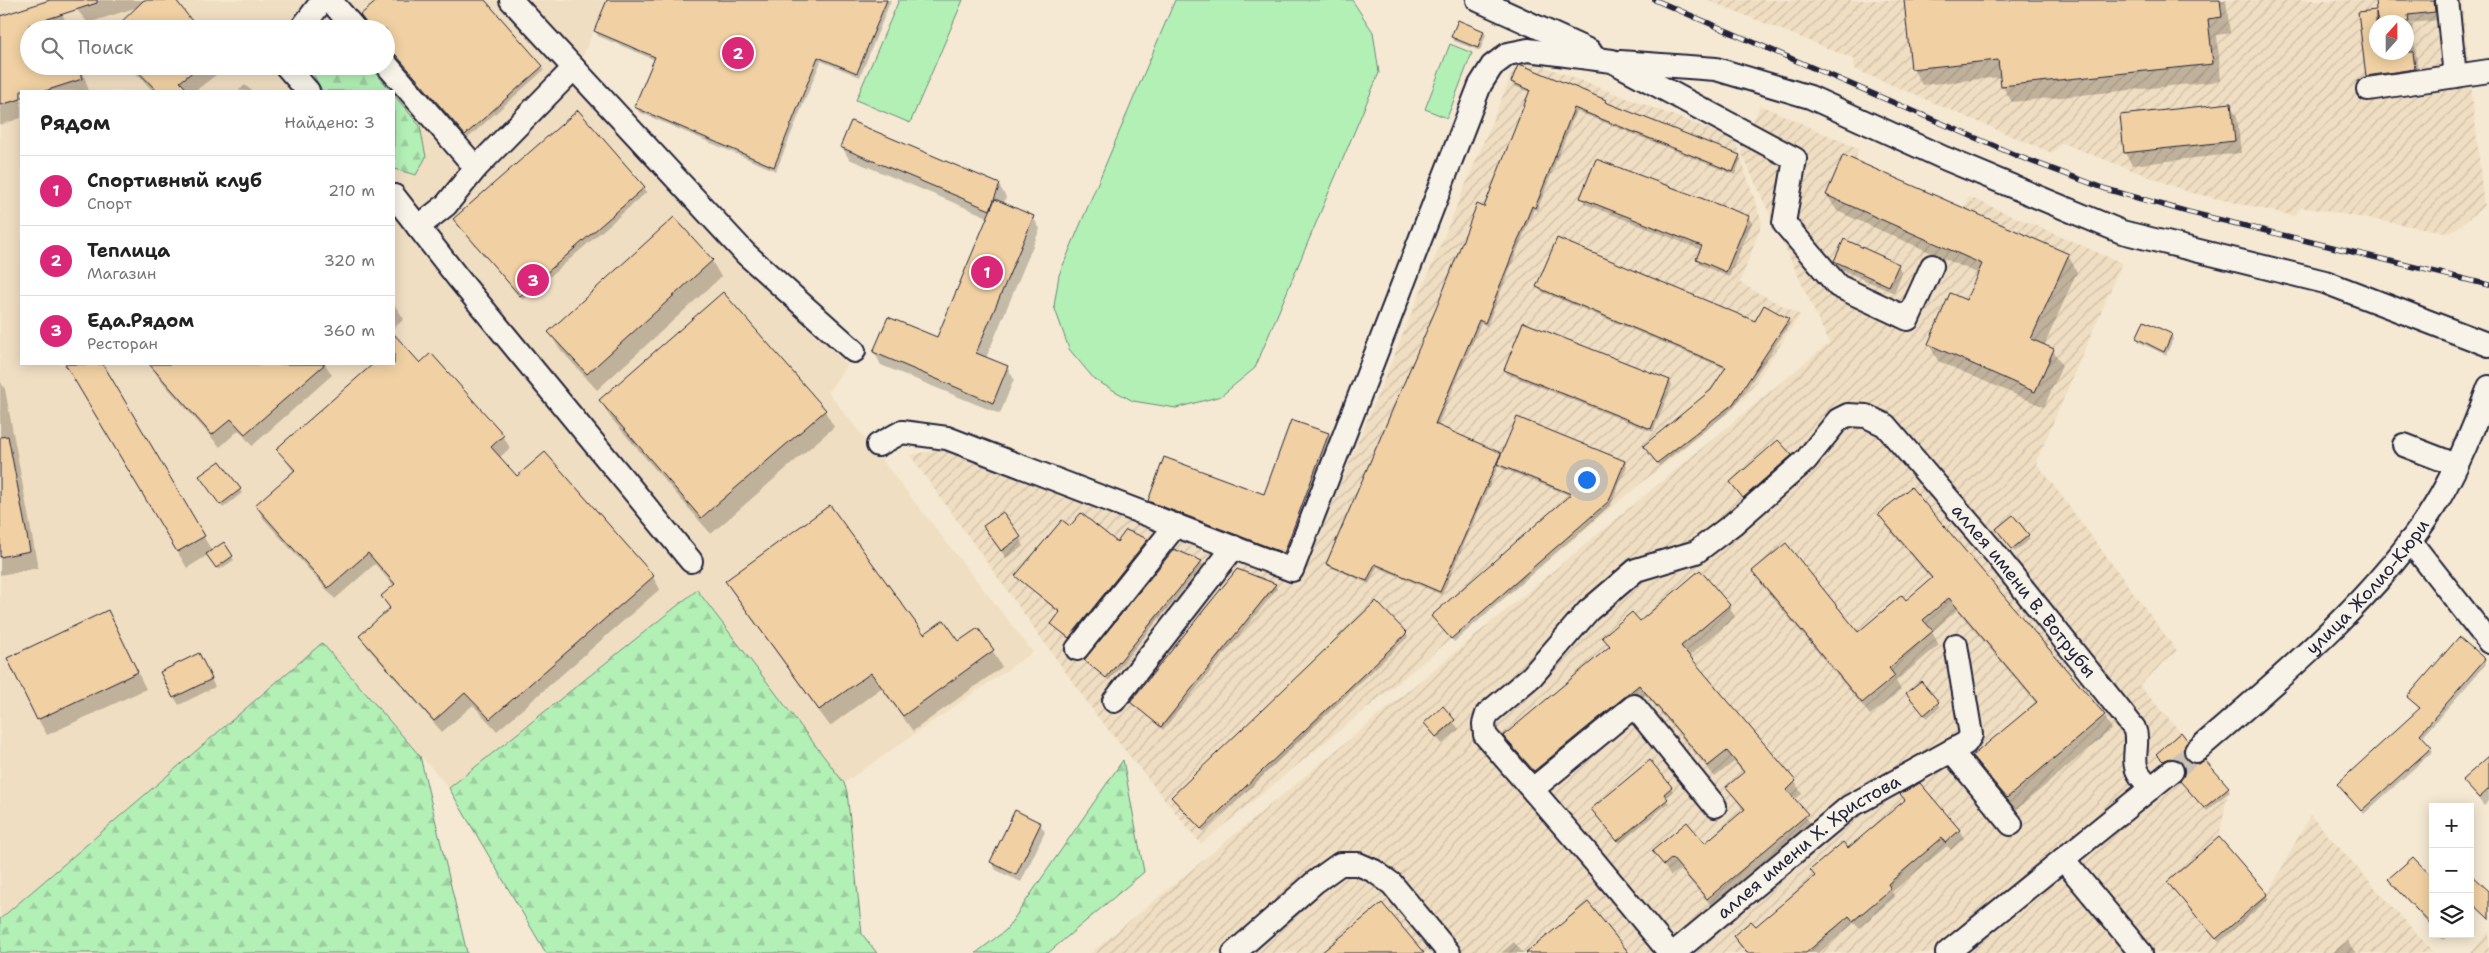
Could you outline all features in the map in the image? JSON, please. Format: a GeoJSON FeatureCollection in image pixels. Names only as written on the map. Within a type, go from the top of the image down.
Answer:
{"type":"FeatureCollection","features":[{"type":"Feature","properties":{"kind":"street"},"geometry":{"type":"LineString","coordinates":[[308,20],[323,0]]}},
{"type":"Feature","properties":{"kind":"street"},"geometry":{"type":"LineString","coordinates":[[330,0],[347,20]]}},
{"type":"Feature","properties":{"kind":"street"},"geometry":{"type":"LineString","coordinates":[[512,0],[746,254],[854,350]]}},
{"type":"Feature","properties":{"kind":"street"},"geometry":{"type":"LineString","coordinates":[[1478,0],[1612,61],[1795,159],[1784,223],[1838,286],[1908,319],[1932,266]]}},
{"type":"Feature","properties":{"kind":"street"},"geometry":{"type":"LineString","coordinates":[[2447,0],[2455,76]]}},
{"type":"Feature","properties":{"kind":"street"},"geometry":{"type":"LineString","coordinates":[[878,445],[902,432],[947,438],[1292,570],[1480,85],[1492,66],[1508,54],[1528,50],[1612,61],[1716,69],[1810,96],[1944,158],[2122,232],[2325,282],[2489,345]]}},
{"type":"Feature","properties":{"kind":"street"},"geometry":{"type":"LineString","coordinates":[[418,227],[446,205],[476,168],[574,68]]}},
{"type":"Feature","properties":{"kind":"street"},"geometry":{"type":"LineString","coordinates":[[2368,89],[2489,71]]}},
{"type":"Feature","properties":{"kind":"street"},"geometry":{"type":"LineString","coordinates":[[395,74],[476,168]]}},
{"type":"Feature","properties":{"kind":"street"},"geometry":{"type":"LineString","coordinates":[[294,75],[307,90]]}},
{"type":"Feature","properties":{"kind":"street"},"geometry":{"type":"LineString","coordinates":[[395,197],[692,561]]}},
{"type":"Feature","properties":{"kind":"street","name":"улица Жолио-Кюри"},"geometry":{"type":"LineString","coordinates":[[2196,751],[2313,645],[2370,589],[2410,541],[2434,507],[2484,418],[2489,387]]}},
{"type":"Feature","properties":{"kind":"street","name":"аллея имени В. Вотрубы"},"geometry":{"type":"LineString","coordinates":[[1670,953],[1485,735],[1484,724],[1487,714],[1532,676],[1588,611],[1636,570],[1696,552],[1733,524],[1806,460],[1838,420],[1848,415],[1866,416],[1885,425],[1994,552],[2131,724],[2137,735],[2136,766],[2139,774],[2151,788]]}},
{"type":"Feature","properties":{"kind":"street"},"geometry":{"type":"LineString","coordinates":[[2404,445],[2456,465]]}},
{"type":"Feature","properties":{"kind":"street"},"geometry":{"type":"LineString","coordinates":[[1077,649],[1176,525]]}},
{"type":"Feature","properties":{"kind":"street"},"geometry":{"type":"LineString","coordinates":[[2410,541],[2489,642]]}},
{"type":"Feature","properties":{"kind":"street"},"geometry":{"type":"LineString","coordinates":[[1114,701],[1234,547]]}},
{"type":"Feature","properties":{"kind":"street","name":"аллея имени Х. Христова"},"geometry":{"type":"LineString","coordinates":[[1674,953],[1849,807],[1966,743],[1970,735],[1956,645]]}},
{"type":"Feature","properties":{"kind":"street"},"geometry":{"type":"LineString","coordinates":[[1532,789],[1634,706],[1715,806]]}},
{"type":"Feature","properties":{"kind":"street"},"geometry":{"type":"LineString","coordinates":[[1951,751],[2011,824]]}},
{"type":"Feature","properties":{"kind":"street"},"geometry":{"type":"LineString","coordinates":[[1948,953],[2172,771]]}},
{"type":"Feature","properties":{"kind":"street"},"geometry":{"type":"LineString","coordinates":[[2063,859],[2141,953]]}},
{"type":"Feature","properties":{"kind":"street"},"geometry":{"type":"LineString","coordinates":[[1234,953],[1315,882],[1340,864],[1358,864],[1374,871],[1392,884],[1449,953]]}},
{"type":"Feature","properties":{"kind":"shaded area"},"geometry":{"type":"Polygon","coordinates":[[[0,0],[607,0],[582,58],[847,365],[828,392],[1033,652],[844,783],[697,590],[449,788],[322,643],[0,919],[0,0]]]}},
{"type":"Feature","properties":{"kind":"shaded area"},"geometry":{"type":"Polygon","coordinates":[[[1707,0],[2462,0],[2484,206],[2451,233],[2301,207],[2294,216],[2188,192],[2062,143],[2052,153],[1854,69],[1854,59],[1707,0]]]}},
{"type":"Feature","properties":{"kind":"shaded area"},"geometry":{"type":"Polygon","coordinates":[[[1519,57],[1735,139],[1762,223],[1740,283],[1800,315],[1745,398],[1201,844],[1097,716],[910,455],[950,448],[1298,585],[1519,57]]]}},
{"type":"Feature","properties":{"kind":"shaded area"},"geometry":{"type":"Polygon","coordinates":[[[1760,105],[1859,149],[1855,160],[1964,208],[1969,197],[2122,263],[2036,462],[2177,651],[2139,685],[2229,787],[2219,837],[2268,894],[2310,815],[2434,953],[1091,953],[1829,343],[1741,152],[1760,105]]]}},
{"type":"Feature","properties":{"kind":"shaded area"},"geometry":{"type":"Polygon","coordinates":[[[2489,931],[2489,953],[2471,953],[2489,931]]]}},
{"type":"Feature","properties":{"kind":"green space"},"geometry":{"type":"Polygon","coordinates":[[[899,0],[963,0],[910,123],[856,100],[899,0]]]}},
{"type":"Feature","properties":{"kind":"green space"},"geometry":{"type":"Polygon","coordinates":[[[1175,0],[1352,0],[1373,32],[1379,73],[1255,368],[1221,396],[1176,408],[1133,401],[1095,380],[1069,349],[1054,306],[1059,275],[1175,0]]]}},
{"type":"Feature","properties":{"kind":"green space"},"geometry":{"type":"Polygon","coordinates":[[[1450,44],[1472,53],[1447,118],[1425,109],[1450,44]]]}},
{"type":"Feature","properties":{"kind":"green space"},"geometry":{"type":"Polygon","coordinates":[[[314,75],[378,75],[390,90],[321,90],[314,75]]]}},
{"type":"Feature","properties":{"kind":"green space"},"geometry":{"type":"Polygon","coordinates":[[[395,96],[420,126],[426,157],[416,175],[395,169],[395,96]]]}},
{"type":"Feature","properties":{"kind":"green space"},"geometry":{"type":"Polygon","coordinates":[[[697,590],[844,783],[847,792],[862,934],[877,953],[546,953],[449,788],[697,590]]]}},
{"type":"Feature","properties":{"kind":"green space"},"geometry":{"type":"Polygon","coordinates":[[[322,643],[420,756],[467,953],[0,953],[0,919],[322,643]]]}},
{"type":"Feature","properties":{"kind":"green space"},"geometry":{"type":"Polygon","coordinates":[[[1123,760],[1144,872],[1048,953],[976,953],[1006,930],[1123,760]]]}},
{"type":"Feature","properties":{"kind":"building"},"geometry":{"type":"Polygon","coordinates":[[[50,0],[97,0],[97,3],[44,20],[20,20],[20,75],[81,75],[82,79],[48,90],[20,90],[20,99],[0,105],[0,16],[50,0]]]}},
{"type":"Feature","properties":{"kind":"building"},"geometry":{"type":"Polygon","coordinates":[[[144,0],[176,0],[191,20],[123,20],[144,0]]]}},
{"type":"Feature","properties":{"kind":"building"},"geometry":{"type":"Polygon","coordinates":[[[378,0],[485,0],[543,66],[465,135],[395,54],[395,20],[363,20],[360,15],[378,0]]]}},
{"type":"Feature","properties":{"kind":"building"},"geometry":{"type":"Polygon","coordinates":[[[607,0],[887,0],[857,73],[818,57],[774,167],[634,107],[655,57],[594,31],[607,0]]]}},
{"type":"Feature","properties":{"kind":"building"},"geometry":{"type":"Polygon","coordinates":[[[1904,0],[2220,0],[2222,17],[2208,19],[2213,64],[2001,86],[1998,60],[1911,69],[1904,0]]]}},
{"type":"Feature","properties":{"kind":"building"},"geometry":{"type":"Polygon","coordinates":[[[2375,0],[2434,0],[2435,12],[2408,15],[2377,15],[2376,12],[2376,15],[2369,15],[2369,60],[2414,60],[2415,69],[2366,76],[2358,12],[2376,10],[2375,0]]]}},
{"type":"Feature","properties":{"kind":"building"},"geometry":{"type":"Polygon","coordinates":[[[1458,20],[1484,31],[1478,48],[1451,37],[1458,20]]]}},
{"type":"Feature","properties":{"kind":"building"},"geometry":{"type":"Polygon","coordinates":[[[1518,65],[1606,100],[1605,102],[1740,155],[1733,172],[1574,108],[1535,208],[1532,206],[1485,323],[1479,320],[1435,424],[1501,453],[1440,592],[1375,564],[1367,581],[1326,564],[1438,304],[1477,204],[1484,207],[1530,90],[1511,82],[1518,65]]]}},
{"type":"Feature","properties":{"kind":"building"},"geometry":{"type":"Polygon","coordinates":[[[142,75],[189,75],[180,82],[188,90],[156,90],[142,75]]]}},
{"type":"Feature","properties":{"kind":"building"},"geometry":{"type":"Polygon","coordinates":[[[2231,103],[2235,141],[2124,153],[2120,115],[2231,103]]]}},
{"type":"Feature","properties":{"kind":"building"},"geometry":{"type":"Polygon","coordinates":[[[578,110],[645,187],[520,296],[453,219],[578,110]]]}},
{"type":"Feature","properties":{"kind":"building"},"geometry":{"type":"Polygon","coordinates":[[[851,121],[1000,184],[990,210],[840,147],[851,121]]]}},
{"type":"Feature","properties":{"kind":"building"},"geometry":{"type":"Polygon","coordinates":[[[1843,155],[2069,254],[2031,339],[2054,349],[2035,392],[1928,344],[1950,293],[1966,300],[1982,264],[1826,195],[1843,155]]]}},
{"type":"Feature","properties":{"kind":"building"},"geometry":{"type":"Polygon","coordinates":[[[1596,159],[1749,216],[1726,272],[1696,259],[1702,246],[1580,198],[1596,159]]]}},
{"type":"Feature","properties":{"kind":"building"},"geometry":{"type":"Polygon","coordinates":[[[995,199],[1034,216],[976,353],[1008,366],[993,403],[873,352],[888,317],[937,337],[995,199]]]}},
{"type":"Feature","properties":{"kind":"building"},"geometry":{"type":"Polygon","coordinates":[[[674,217],[713,260],[587,374],[548,332],[674,217]]]}},
{"type":"Feature","properties":{"kind":"building"},"geometry":{"type":"Polygon","coordinates":[[[1557,238],[1755,321],[1764,305],[1789,319],[1733,404],[1657,463],[1643,446],[1711,390],[1726,367],[1536,287],[1557,238]]]}},
{"type":"Feature","properties":{"kind":"building"},"geometry":{"type":"Polygon","coordinates":[[[1844,239],[1899,264],[1889,286],[1834,261],[1844,239]]]}},
{"type":"Feature","properties":{"kind":"building"},"geometry":{"type":"Polygon","coordinates":[[[723,292],[826,410],[701,518],[599,400],[723,292]]]}},
{"type":"Feature","properties":{"kind":"building"},"geometry":{"type":"Polygon","coordinates":[[[2144,321],[2172,334],[2164,352],[2136,338],[2144,321]]]}},
{"type":"Feature","properties":{"kind":"building"},"geometry":{"type":"Polygon","coordinates":[[[1523,322],[1670,380],[1651,429],[1504,370],[1523,322]]]}},
{"type":"Feature","properties":{"kind":"building"},"geometry":{"type":"Polygon","coordinates":[[[395,335],[420,363],[431,353],[504,435],[491,447],[517,476],[545,452],[654,576],[490,719],[465,693],[434,721],[359,636],[390,608],[381,596],[395,584],[368,553],[328,588],[255,505],[295,470],[276,449],[372,365],[395,365],[395,335]]]}},
{"type":"Feature","properties":{"kind":"building"},"geometry":{"type":"Polygon","coordinates":[[[66,365],[104,365],[205,536],[177,552],[66,365]]]}},
{"type":"Feature","properties":{"kind":"building"},"geometry":{"type":"Polygon","coordinates":[[[150,365],[324,365],[245,434],[231,419],[212,435],[150,365]]]}},
{"type":"Feature","properties":{"kind":"building"},"geometry":{"type":"Polygon","coordinates":[[[1517,417],[1625,461],[1609,501],[1451,639],[1431,616],[1571,494],[1497,464],[1517,417]]]}},
{"type":"Feature","properties":{"kind":"building"},"geometry":{"type":"Polygon","coordinates":[[[1291,420],[1329,433],[1284,553],[1148,501],[1164,457],[1264,494],[1291,420]]]}},
{"type":"Feature","properties":{"kind":"building"},"geometry":{"type":"Polygon","coordinates":[[[8,436],[30,551],[0,557],[0,437],[8,436]]]}},
{"type":"Feature","properties":{"kind":"building"},"geometry":{"type":"Polygon","coordinates":[[[1778,440],[1792,455],[1743,498],[1730,482],[1778,440]]]}},
{"type":"Feature","properties":{"kind":"building"},"geometry":{"type":"Polygon","coordinates":[[[220,461],[241,489],[220,505],[199,476],[220,461]]]}},
{"type":"Feature","properties":{"kind":"building"},"geometry":{"type":"Polygon","coordinates":[[[1911,487],[2105,715],[2007,798],[1972,756],[2037,702],[1949,598],[1923,620],[1933,631],[1889,668],[1895,676],[1862,703],[1752,571],[1786,543],[1858,632],[1902,595],[1906,600],[1932,578],[1878,514],[1911,487]]]}},
{"type":"Feature","properties":{"kind":"building"},"geometry":{"type":"Polygon","coordinates":[[[830,505],[924,634],[944,620],[959,641],[978,628],[994,650],[903,716],[871,673],[819,710],[725,581],[830,505]]]}},
{"type":"Feature","properties":{"kind":"building"},"geometry":{"type":"Polygon","coordinates":[[[1003,512],[1021,537],[1001,551],[983,526],[1003,512]]]}},
{"type":"Feature","properties":{"kind":"building"},"geometry":{"type":"Polygon","coordinates":[[[1081,513],[1117,542],[1126,530],[1148,539],[1069,638],[1051,624],[1060,612],[1015,576],[1062,520],[1070,526],[1081,513]]]}},
{"type":"Feature","properties":{"kind":"building"},"geometry":{"type":"Polygon","coordinates":[[[2013,515],[2029,535],[2012,549],[1996,529],[2013,515]]]}},
{"type":"Feature","properties":{"kind":"building"},"geometry":{"type":"Polygon","coordinates":[[[224,542],[233,556],[216,568],[206,554],[224,542]]]}},
{"type":"Feature","properties":{"kind":"building"},"geometry":{"type":"Polygon","coordinates":[[[1174,549],[1202,561],[1106,678],[1084,660],[1174,549]]]}},
{"type":"Feature","properties":{"kind":"building"},"geometry":{"type":"Polygon","coordinates":[[[1237,569],[1276,584],[1161,727],[1130,702],[1237,569]]]}},
{"type":"Feature","properties":{"kind":"building"},"geometry":{"type":"Polygon","coordinates":[[[1700,570],[1730,605],[1681,646],[1796,781],[1787,790],[1808,814],[1707,899],[1672,858],[1664,865],[1652,851],[1687,822],[1705,843],[1745,809],[1726,787],[1744,772],[1727,751],[1708,766],[1639,685],[1534,771],[1503,736],[1610,646],[1602,637],[1632,612],[1640,621],[1700,570]]]}},
{"type":"Feature","properties":{"kind":"building"},"geometry":{"type":"Polygon","coordinates":[[[1376,601],[1407,633],[1201,829],[1171,797],[1376,601]]]}},
{"type":"Feature","properties":{"kind":"building"},"geometry":{"type":"Polygon","coordinates":[[[108,610],[138,672],[37,720],[7,658],[108,610]]]}},
{"type":"Feature","properties":{"kind":"building"},"geometry":{"type":"Polygon","coordinates":[[[2459,637],[2485,659],[2420,734],[2432,747],[2361,811],[2337,784],[2420,708],[2407,697],[2459,637]]]}},
{"type":"Feature","properties":{"kind":"building"},"geometry":{"type":"Polygon","coordinates":[[[199,653],[212,679],[173,698],[160,672],[199,653]]]}},
{"type":"Feature","properties":{"kind":"building"},"geometry":{"type":"Polygon","coordinates":[[[1921,681],[1939,702],[1924,715],[1906,693],[1921,681]]]}},
{"type":"Feature","properties":{"kind":"building"},"geometry":{"type":"Polygon","coordinates":[[[1443,706],[1455,720],[1436,737],[1424,723],[1443,706]]]}},
{"type":"Feature","properties":{"kind":"building"},"geometry":{"type":"Polygon","coordinates":[[[2181,732],[2188,741],[2184,747],[2183,754],[2186,760],[2198,764],[2205,760],[2229,787],[2204,808],[2180,781],[2185,769],[2182,762],[2170,758],[2163,761],[2156,754],[2181,732]]]}},
{"type":"Feature","properties":{"kind":"building"},"geometry":{"type":"Polygon","coordinates":[[[2489,756],[2489,789],[2479,798],[2462,780],[2489,756]]]}},
{"type":"Feature","properties":{"kind":"building"},"geometry":{"type":"Polygon","coordinates":[[[1650,760],[1672,787],[1664,794],[1668,799],[1617,841],[1591,809],[1650,760]]]}},
{"type":"Feature","properties":{"kind":"building"},"geometry":{"type":"Polygon","coordinates":[[[1920,783],[1960,830],[1945,843],[1942,838],[1888,884],[1891,889],[1853,921],[1849,916],[1806,953],[1747,953],[1733,936],[1751,921],[1756,926],[1815,876],[1810,870],[1843,842],[1848,848],[1905,800],[1900,794],[1920,783]]]}},
{"type":"Feature","properties":{"kind":"building"},"geometry":{"type":"Polygon","coordinates":[[[1015,810],[1041,823],[1016,875],[990,862],[1015,810]]]}},
{"type":"Feature","properties":{"kind":"building"},"geometry":{"type":"Polygon","coordinates":[[[2219,837],[2268,894],[2216,939],[2167,882],[2219,837]]]}},
{"type":"Feature","properties":{"kind":"building"},"geometry":{"type":"Polygon","coordinates":[[[2413,857],[2429,874],[2429,923],[2388,879],[2413,857]]]}},
{"type":"Feature","properties":{"kind":"building"},"geometry":{"type":"Polygon","coordinates":[[[2474,877],[2489,891],[2489,919],[2474,905],[2474,877]]]}},
{"type":"Feature","properties":{"kind":"building"},"geometry":{"type":"Polygon","coordinates":[[[1588,902],[1629,953],[1526,953],[1588,902]]]}},
{"type":"Feature","properties":{"kind":"building"},"geometry":{"type":"Polygon","coordinates":[[[1382,903],[1424,953],[1321,953],[1382,903]]]}},
{"type":"Feature","properties":{"kind":"tunnel"},"geometry":{"type":"LineString","coordinates":[[2172,771],[2196,751]]}},
{"type":"Feature","properties":{"kind":"railway"},"geometry":{"type":"LineString","coordinates":[[1655,0],[2020,157],[2106,189],[2188,212],[2489,285]]}},
{"type":"Feature","properties":{"kind":"place","name":"Теплица"},"geometry":{"type":"Point","coordinates":[738,53]}},
{"type":"Feature","properties":{"kind":"place","name":"Спортивный клуб"},"geometry":{"type":"Point","coordinates":[987,272]}},
{"type":"Feature","properties":{"kind":"place","name":"Еда.Рядом"},"geometry":{"type":"Point","coordinates":[533,280]}}]}
